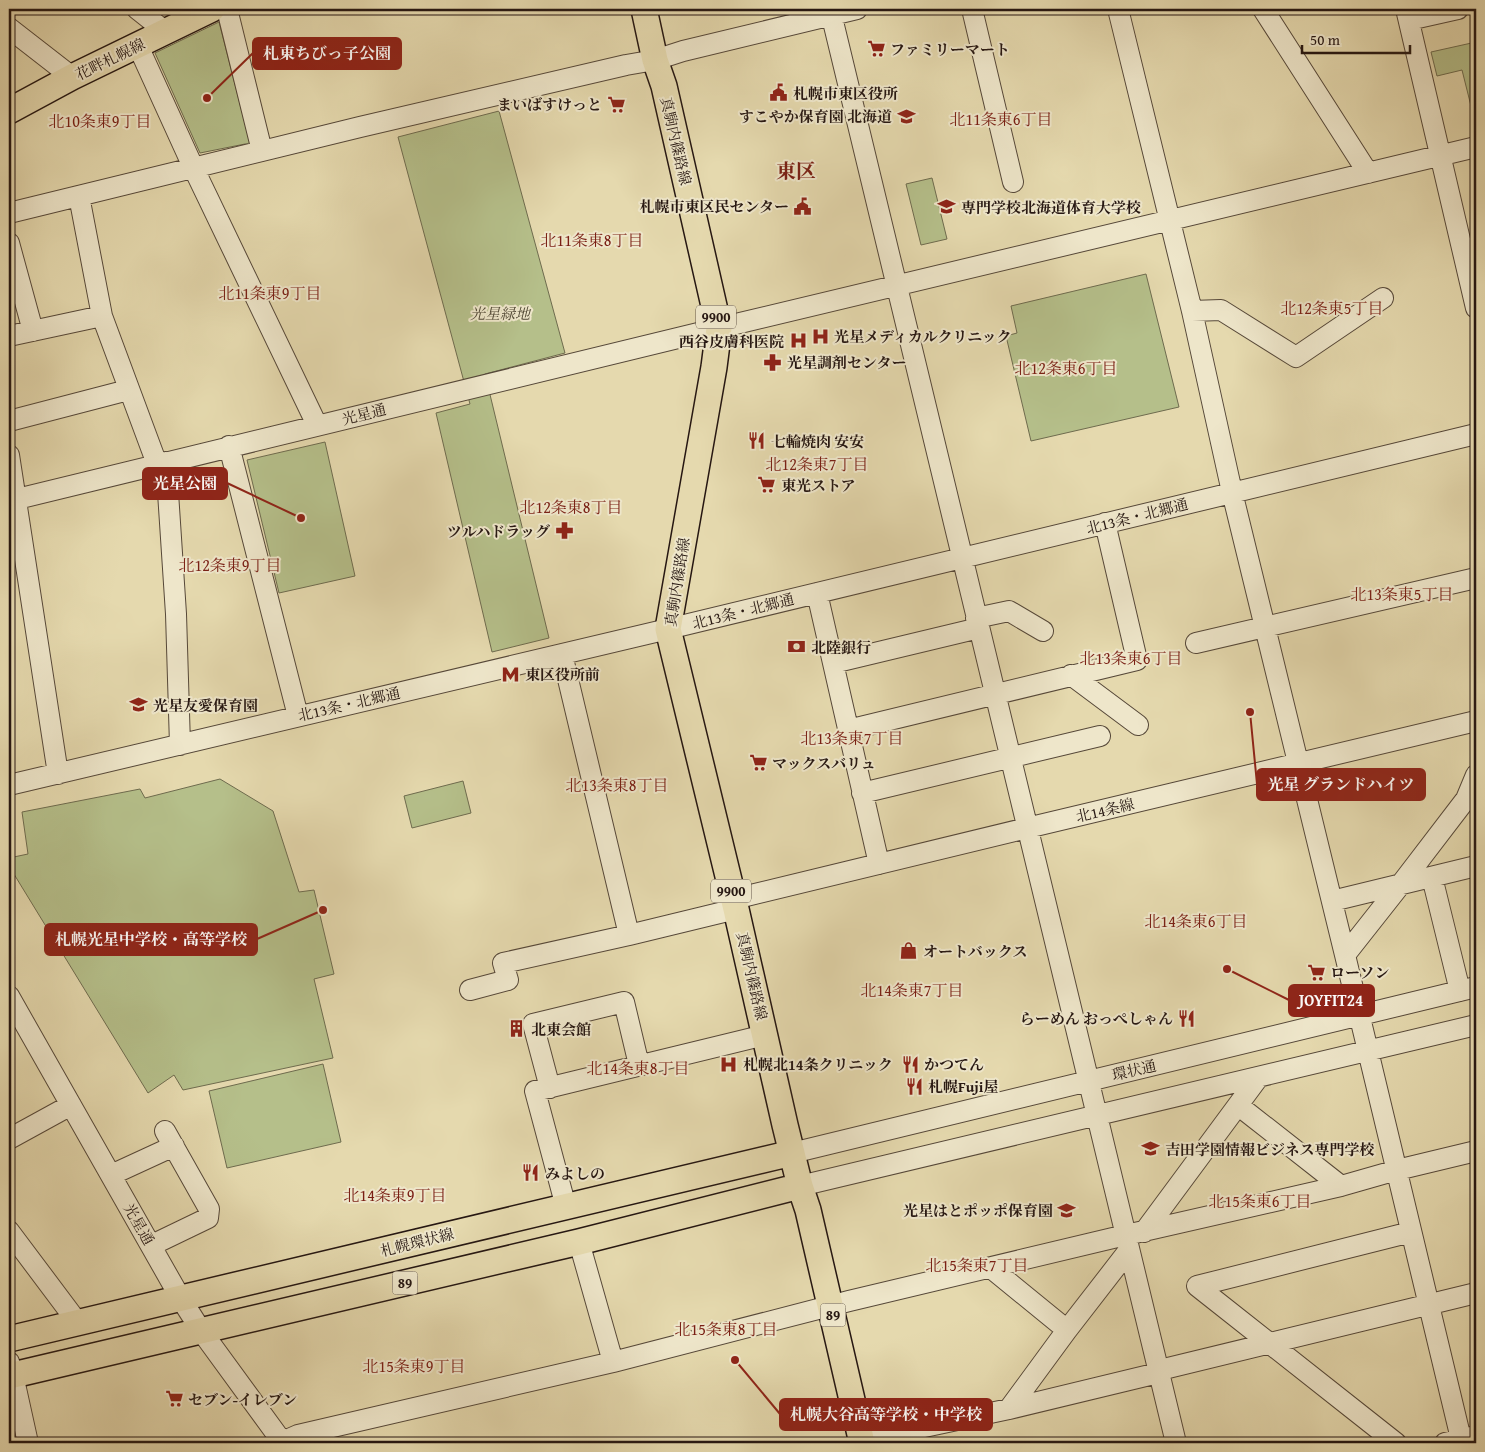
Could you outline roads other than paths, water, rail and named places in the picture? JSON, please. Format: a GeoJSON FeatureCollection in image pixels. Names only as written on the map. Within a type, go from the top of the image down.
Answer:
{"type":"FeatureCollection","features":[{"type":"Feature","properties":{"kind":"main road","name":"花畔札幌線"},"geometry":{"type":"LineString","coordinates":[[9,111],[72,77],[212,9]]}},
{"type":"Feature","properties":{"kind":"main road","name":"真駒内篠路線"},"geometry":{"type":"LineString","coordinates":[[644,9],[664,86],[719,328],[714,367],[668,629],[735,904],[792,1153]]}},
{"type":"Feature","properties":{"kind":"main road","name":"89"},"geometry":{"type":"LineString","coordinates":[[792,1153],[808,1210],[862,1443]]}},
{"type":"Feature","properties":{"kind":"main road","name":"札幌環状線"},"geometry":{"type":"LineString","coordinates":[[9,1339],[792,1153]]}},
{"type":"Feature","properties":{"kind":"main road","name":"89"},"geometry":{"type":"LineString","coordinates":[[10,1371],[202,1332],[579,1242],[800,1186]]}},
{"type":"Feature","properties":{"kind":"street"},"geometry":{"type":"LineString","coordinates":[[137,9],[166,32]]}},
{"type":"Feature","properties":{"kind":"street"},"geometry":{"type":"LineString","coordinates":[[227,9],[262,151]]}},
{"type":"Feature","properties":{"kind":"street"},"geometry":{"type":"LineString","coordinates":[[9,213],[598,71],[656,60],[683,51],[831,12],[857,9]]}},
{"type":"Feature","properties":{"kind":"street"},"geometry":{"type":"LineString","coordinates":[[972,9],[1014,182]]}},
{"type":"Feature","properties":{"kind":"street"},"geometry":{"type":"LineString","coordinates":[[1118,9],[1192,311],[1232,492],[1332,900],[1461,1441]]}},
{"type":"Feature","properties":{"kind":"street"},"geometry":{"type":"LineString","coordinates":[[1263,9],[1368,173]]}},
{"type":"Feature","properties":{"kind":"street"},"geometry":{"type":"LineString","coordinates":[[1458,9],[1407,15],[1476,308]]}},
{"type":"Feature","properties":{"kind":"street"},"geometry":{"type":"LineString","coordinates":[[831,12],[1096,1117],[1133,1239],[1158,1373],[1176,1443]]}},
{"type":"Feature","properties":{"kind":"street"},"geometry":{"type":"LineString","coordinates":[[9,28],[72,77]]}},
{"type":"Feature","properties":{"kind":"street"},"geometry":{"type":"LineString","coordinates":[[138,46],[194,169],[317,425]]}},
{"type":"Feature","properties":{"kind":"street","name":"光星通"},"geometry":{"type":"LineString","coordinates":[[12,500],[229,446],[1476,147]]}},
{"type":"Feature","properties":{"kind":"street"},"geometry":{"type":"LineString","coordinates":[[79,196],[102,316],[128,390],[162,463],[176,614],[180,745]]}},
{"type":"Feature","properties":{"kind":"street"},"geometry":{"type":"LineString","coordinates":[[9,243],[33,331]]}},
{"type":"Feature","properties":{"kind":"street"},"geometry":{"type":"LineString","coordinates":[[1192,311],[1222,310],[1296,357],[1383,298]]}},
{"type":"Feature","properties":{"kind":"street"},"geometry":{"type":"LineString","coordinates":[[9,336],[102,316]]}},
{"type":"Feature","properties":{"kind":"street"},"geometry":{"type":"LineString","coordinates":[[9,420],[128,390]]}},
{"type":"Feature","properties":{"kind":"street","name":"北13条・北郷通"},"geometry":{"type":"LineString","coordinates":[[9,785],[668,629],[1476,434]]}},
{"type":"Feature","properties":{"kind":"street"},"geometry":{"type":"LineString","coordinates":[[229,446],[298,716]]}},
{"type":"Feature","properties":{"kind":"street"},"geometry":{"type":"LineString","coordinates":[[9,455],[12,500],[58,774]]}},
{"type":"Feature","properties":{"kind":"street"},"geometry":{"type":"LineString","coordinates":[[848,730],[1137,660],[1105,523]]}},
{"type":"Feature","properties":{"kind":"street"},"geometry":{"type":"LineString","coordinates":[[1196,643],[1476,578]]}},
{"type":"Feature","properties":{"kind":"street"},"geometry":{"type":"LineString","coordinates":[[817,593],[879,864]]}},
{"type":"Feature","properties":{"kind":"street"},"geometry":{"type":"LineString","coordinates":[[833,663],[978,623],[1009,611],[1043,631]]}},
{"type":"Feature","properties":{"kind":"street"},"geometry":{"type":"LineString","coordinates":[[562,654],[629,935]]}},
{"type":"Feature","properties":{"kind":"street"},"geometry":{"type":"LineString","coordinates":[[1071,675],[1138,725]]}},
{"type":"Feature","properties":{"kind":"street","name":"北14条線"},"geometry":{"type":"LineString","coordinates":[[470,990],[508,980],[503,963],[629,935],[879,864],[1476,721]]}},
{"type":"Feature","properties":{"kind":"street"},"geometry":{"type":"LineString","coordinates":[[862,793],[1100,736]]}},
{"type":"Feature","properties":{"kind":"street"},"geometry":{"type":"LineString","coordinates":[[1345,955],[1466,799],[1476,775]]}},
{"type":"Feature","properties":{"kind":"street"},"geometry":{"type":"LineString","coordinates":[[1332,900],[1476,866]]}},
{"type":"Feature","properties":{"kind":"street"},"geometry":{"type":"LineString","coordinates":[[1432,877],[1468,989]]}},
{"type":"Feature","properties":{"kind":"street","name":"環状通"},"geometry":{"type":"LineString","coordinates":[[792,1153],[1468,989]]}},
{"type":"Feature","properties":{"kind":"street","name":"光星通"},"geometry":{"type":"LineString","coordinates":[[9,996],[181,1299],[202,1332],[282,1443]]}},
{"type":"Feature","properties":{"kind":"street"},"geometry":{"type":"LineString","coordinates":[[550,1088],[533,1024],[624,1002],[639,1065]]}},
{"type":"Feature","properties":{"kind":"street"},"geometry":{"type":"LineString","coordinates":[[800,1186],[1476,1025]]}},
{"type":"Feature","properties":{"kind":"street"},"geometry":{"type":"LineString","coordinates":[[566,1207],[535,1092],[765,1035]]}},
{"type":"Feature","properties":{"kind":"street"},"geometry":{"type":"LineString","coordinates":[[1009,1409],[1133,1239],[1239,1106],[1258,1078]]}},
{"type":"Feature","properties":{"kind":"street"},"geometry":{"type":"LineString","coordinates":[[9,1139],[71,1104]]}},
{"type":"Feature","properties":{"kind":"street"},"geometry":{"type":"LineString","coordinates":[[1239,1106],[1341,1186]]}},
{"type":"Feature","properties":{"kind":"street"},"geometry":{"type":"LineString","coordinates":[[111,1176],[170,1138],[209,1208],[208,1218],[152,1245]]}},
{"type":"Feature","properties":{"kind":"street"},"geometry":{"type":"LineString","coordinates":[[282,1443],[298,1435],[613,1362],[830,1306],[991,1268],[1133,1239],[1476,1151]]}},
{"type":"Feature","properties":{"kind":"street"},"geometry":{"type":"LineString","coordinates":[[9,1231],[78,1323]]}},
{"type":"Feature","properties":{"kind":"street"},"geometry":{"type":"LineString","coordinates":[[1396,1443],[1268,1344],[1197,1286],[1411,1232]]}},
{"type":"Feature","properties":{"kind":"street"},"geometry":{"type":"LineString","coordinates":[[579,1242],[613,1362]]}},
{"type":"Feature","properties":{"kind":"street"},"geometry":{"type":"LineString","coordinates":[[991,1268],[1067,1330]]}},
{"type":"Feature","properties":{"kind":"street"},"geometry":{"type":"LineString","coordinates":[[862,1443],[882,1436],[1009,1409],[1158,1373],[1168,1368],[1476,1293]]}},
{"type":"Feature","properties":{"kind":"street"},"geometry":{"type":"LineString","coordinates":[[10,1371],[28,1443]]}},
{"type":"Feature","properties":{"kind":"place","name":"ファミリーマート"},"geometry":{"type":"Point","coordinates":[876,49]}},
{"type":"Feature","properties":{"kind":"place","name":"札幌市東区役所"},"geometry":{"type":"Point","coordinates":[779,93]}},
{"type":"Feature","properties":{"kind":"place","name":"札東ちびっ子公園"},"geometry":{"type":"Point","coordinates":[207,98]}},
{"type":"Feature","properties":{"kind":"place","name":"まいばすけっと"},"geometry":{"type":"Point","coordinates":[616,104]}},
{"type":"Feature","properties":{"kind":"place","name":"すこやか保育園 北海道"},"geometry":{"type":"Point","coordinates":[906,116]}},
{"type":"Feature","properties":{"kind":"place","name":"札幌市東区民センター"},"geometry":{"type":"Point","coordinates":[803,206]}},
{"type":"Feature","properties":{"kind":"place","name":"専門学校北海道体育大学校"},"geometry":{"type":"Point","coordinates":[947,207]}},
{"type":"Feature","properties":{"kind":"place","name":"光星メディカルクリニック"},"geometry":{"type":"Point","coordinates":[820,336]}},
{"type":"Feature","properties":{"kind":"place","name":"西谷皮膚科医院"},"geometry":{"type":"Point","coordinates":[798,341]}},
{"type":"Feature","properties":{"kind":"place","name":"光星調剤センター"},"geometry":{"type":"Point","coordinates":[773,362]}},
{"type":"Feature","properties":{"kind":"place","name":"七輪焼肉 安安"},"geometry":{"type":"Point","coordinates":[757,441]}},
{"type":"Feature","properties":{"kind":"place","name":"東光ストア"},"geometry":{"type":"Point","coordinates":[767,485]}},
{"type":"Feature","properties":{"kind":"place","name":"光星公園"},"geometry":{"type":"Point","coordinates":[301,518]}},
{"type":"Feature","properties":{"kind":"place","name":"ツルハドラッグ"},"geometry":{"type":"Point","coordinates":[564,531]}},
{"type":"Feature","properties":{"kind":"place","name":"北陸銀行"},"geometry":{"type":"Point","coordinates":[797,647]}},
{"type":"Feature","properties":{"kind":"place","name":"東区役所前"},"geometry":{"type":"Point","coordinates":[511,674]}},
{"type":"Feature","properties":{"kind":"place","name":"光星友愛保育園"},"geometry":{"type":"Point","coordinates":[139,705]}},
{"type":"Feature","properties":{"kind":"place","name":"光星 グランドハイツ"},"geometry":{"type":"Point","coordinates":[1250,712]}},
{"type":"Feature","properties":{"kind":"place","name":"マックスバリュ"},"geometry":{"type":"Point","coordinates":[758,763]}},
{"type":"Feature","properties":{"kind":"place","name":"札幌光星中学校・高等学校"},"geometry":{"type":"Point","coordinates":[323,910]}},
{"type":"Feature","properties":{"kind":"place","name":"オートバックス"},"geometry":{"type":"Point","coordinates":[909,951]}},
{"type":"Feature","properties":{"kind":"place","name":"JOYFIT24"},"geometry":{"type":"Point","coordinates":[1227,969]}},
{"type":"Feature","properties":{"kind":"place","name":"ローソン"},"geometry":{"type":"Point","coordinates":[1316,972]}},
{"type":"Feature","properties":{"kind":"place","name":"らーめん おっぺしゃん"},"geometry":{"type":"Point","coordinates":[1187,1018]}},
{"type":"Feature","properties":{"kind":"place","name":"北東会館"},"geometry":{"type":"Point","coordinates":[517,1029]}},
{"type":"Feature","properties":{"kind":"place","name":"札幌北14条クリニック"},"geometry":{"type":"Point","coordinates":[729,1064]}},
{"type":"Feature","properties":{"kind":"place","name":"かつてん"},"geometry":{"type":"Point","coordinates":[910,1064]}},
{"type":"Feature","properties":{"kind":"place","name":"札幌Fuji屋"},"geometry":{"type":"Point","coordinates":[914,1086]}},
{"type":"Feature","properties":{"kind":"place","name":"吉田学園情報ビジネス専門学校"},"geometry":{"type":"Point","coordinates":[1151,1149]}},
{"type":"Feature","properties":{"kind":"place","name":"みよしの"},"geometry":{"type":"Point","coordinates":[531,1173]}},
{"type":"Feature","properties":{"kind":"place","name":"光星はとポッポ保育園"},"geometry":{"type":"Point","coordinates":[1067,1210]}},
{"type":"Feature","properties":{"kind":"place","name":"札幌大谷高等学校・中学校"},"geometry":{"type":"Point","coordinates":[735,1360]}},
{"type":"Feature","properties":{"kind":"place","name":"セブン-イレブン"},"geometry":{"type":"Point","coordinates":[174,1399]}},
{"type":"Feature","properties":{"kind":"district","name":"北11条東6丁目"},"geometry":{"type":"Point","coordinates":[1001,119]}},
{"type":"Feature","properties":{"kind":"district","name":"北10条東9丁目"},"geometry":{"type":"Point","coordinates":[100,121]}},
{"type":"Feature","properties":{"kind":"district","name":"東区"},"geometry":{"type":"Point","coordinates":[796,170]}},
{"type":"Feature","properties":{"kind":"district","name":"北11条東8丁目"},"geometry":{"type":"Point","coordinates":[592,240]}},
{"type":"Feature","properties":{"kind":"district","name":"北11条東9丁目"},"geometry":{"type":"Point","coordinates":[270,293]}},
{"type":"Feature","properties":{"kind":"district","name":"北12条東5丁目"},"geometry":{"type":"Point","coordinates":[1332,308]}},
{"type":"Feature","properties":{"kind":"district","name":"北12条東6丁目"},"geometry":{"type":"Point","coordinates":[1066,368]}},
{"type":"Feature","properties":{"kind":"district","name":"北12条東7丁目"},"geometry":{"type":"Point","coordinates":[817,464]}},
{"type":"Feature","properties":{"kind":"district","name":"北12条東8丁目"},"geometry":{"type":"Point","coordinates":[571,507]}},
{"type":"Feature","properties":{"kind":"district","name":"北12条東9丁目"},"geometry":{"type":"Point","coordinates":[230,565]}},
{"type":"Feature","properties":{"kind":"district","name":"北13条東5丁目"},"geometry":{"type":"Point","coordinates":[1402,594]}},
{"type":"Feature","properties":{"kind":"district","name":"北13条東6丁目"},"geometry":{"type":"Point","coordinates":[1131,658]}},
{"type":"Feature","properties":{"kind":"district","name":"北13条東7丁目"},"geometry":{"type":"Point","coordinates":[852,738]}},
{"type":"Feature","properties":{"kind":"district","name":"北13条東8丁目"},"geometry":{"type":"Point","coordinates":[617,785]}},
{"type":"Feature","properties":{"kind":"district","name":"北14条東6丁目"},"geometry":{"type":"Point","coordinates":[1196,921]}},
{"type":"Feature","properties":{"kind":"district","name":"北14条東7丁目"},"geometry":{"type":"Point","coordinates":[912,990]}},
{"type":"Feature","properties":{"kind":"district","name":"北14条東8丁目"},"geometry":{"type":"Point","coordinates":[638,1068]}},
{"type":"Feature","properties":{"kind":"district","name":"北14条東9丁目"},"geometry":{"type":"Point","coordinates":[395,1195]}},
{"type":"Feature","properties":{"kind":"district","name":"北15条東6丁目"},"geometry":{"type":"Point","coordinates":[1260,1201]}},
{"type":"Feature","properties":{"kind":"district","name":"北15条東7丁目"},"geometry":{"type":"Point","coordinates":[977,1265]}},
{"type":"Feature","properties":{"kind":"district","name":"北15条東8丁目"},"geometry":{"type":"Point","coordinates":[726,1329]}},
{"type":"Feature","properties":{"kind":"district","name":"北15条東9丁目"},"geometry":{"type":"Point","coordinates":[414,1366]}},
{"type":"Feature","properties":{"kind":"park label","name":"光星緑地"},"geometry":{"type":"Point","coordinates":[500,313]}}]}
